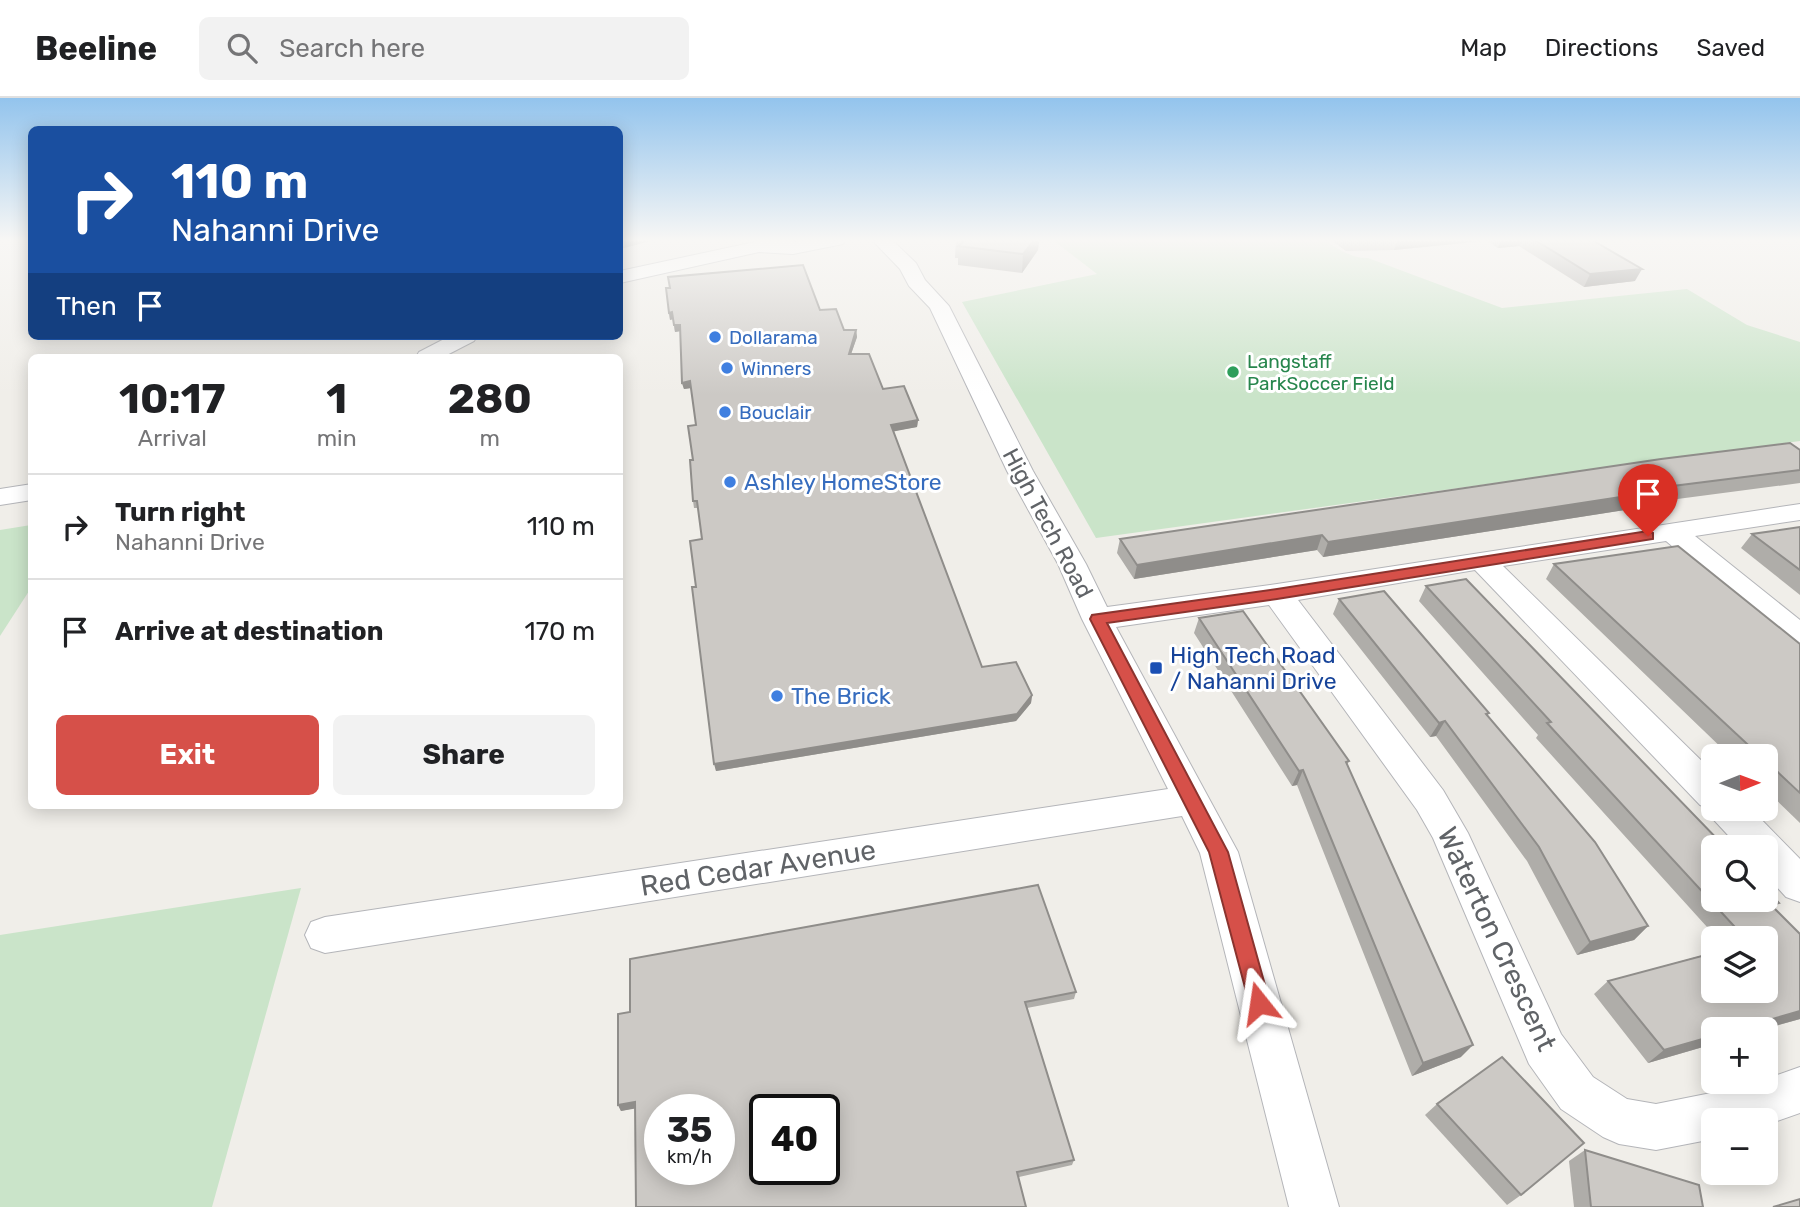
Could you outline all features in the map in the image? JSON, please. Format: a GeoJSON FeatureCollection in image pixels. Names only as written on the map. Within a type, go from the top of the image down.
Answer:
{"type":"FeatureCollection","features":[{"type":"Feature","properties":{"kind":"street","name":"High Tech Road"},"geometry":{"type":"LineString","coordinates":[[925,292],[939,306],[1020,471],[1072,564],[1097,619],[1219,852],[1314,1207]]}},
{"type":"Feature","properties":{"kind":"street"},"geometry":{"type":"LineString","coordinates":[[433,354],[459,340]]}},
{"type":"Feature","properties":{"kind":"street"},"geometry":{"type":"LineString","coordinates":[[0,497],[28,493]]}},
{"type":"Feature","properties":{"kind":"street"},"geometry":{"type":"LineString","coordinates":[[1097,619],[1277,594],[1800,512]]}},
{"type":"Feature","properties":{"kind":"street"},"geometry":{"type":"LineString","coordinates":[[1672,532],[1800,636]]}},
{"type":"Feature","properties":{"kind":"street"},"geometry":{"type":"LineString","coordinates":[[1481,560],[1701,783]]}},
{"type":"Feature","properties":{"kind":"street","name":"Waterton Crescent"},"geometry":{"type":"LineString","coordinates":[[1277,594],[1430,800],[1450,833],[1545,1049],[1577,1093],[1619,1121],[1656,1127],[1742,1110],[1800,1090]]}},
{"type":"Feature","properties":{"kind":"street","name":"Red Cedar Avenue"},"geometry":{"type":"LineString","coordinates":[[325,935],[1191,800]]}},
{"type":"Feature","properties":{"kind":"street"},"geometry":{"type":"LineString","coordinates":[[1739,821],[1752,835]]}},
{"type":"Feature","properties":{"kind":"street"},"geometry":{"type":"LineString","coordinates":[[1778,862],[1800,885]]}},
{"type":"Feature","properties":{"kind":"green space"},"geometry":{"type":"Polygon","coordinates":[[[1011,292],[1458,292],[1502,308],[1660,292],[1692,292],[1747,325],[1800,342],[1800,441],[1096,538],[962,302],[1011,292]]]}},
{"type":"Feature","properties":{"kind":"green space"},"geometry":{"type":"Polygon","coordinates":[[[28,525],[28,593],[0,636],[0,530],[28,525]]]}},
{"type":"Feature","properties":{"kind":"green space"},"geometry":{"type":"Polygon","coordinates":[[[301,888],[212,1207],[0,1207],[0,935],[301,888]]]}},
{"type":"Feature","properties":{"kind":"building"},"geometry":{"type":"Polygon","coordinates":[[[666,292],[813,292],[820,310],[836,309],[844,330],[856,330],[849,354],[869,354],[883,389],[904,386],[918,420],[891,425],[982,667],[1016,662],[1032,695],[1017,714],[714,764],[692,587],[696,587],[690,541],[702,539],[697,501],[693,501],[690,460],[693,460],[688,426],[696,425],[690,381],[682,383],[680,325],[674,325],[672,312],[669,313],[666,292]]]}},
{"type":"Feature","properties":{"kind":"building"},"geometry":{"type":"Polygon","coordinates":[[[1790,443],[1800,450],[1800,470],[1649,489],[1653,492],[1328,542],[1322,535],[1137,565],[1120,539],[1661,459],[1790,443]]]}},
{"type":"Feature","properties":{"kind":"building"},"geometry":{"type":"Polygon","coordinates":[[[1800,527],[1800,570],[1752,534],[1800,527]]]}},
{"type":"Feature","properties":{"kind":"building"},"geometry":{"type":"Polygon","coordinates":[[[1678,546],[1800,644],[1800,793],[1778,772],[1778,744],[1747,744],[1554,564],[1678,546]]]}},
{"type":"Feature","properties":{"kind":"building"},"geometry":{"type":"Polygon","coordinates":[[[1466,579],[1713,835],[1701,835],[1701,890],[1547,723],[1551,722],[1426,586],[1466,579]]]}},
{"type":"Feature","properties":{"kind":"building"},"geometry":{"type":"Polygon","coordinates":[[[1384,591],[1595,842],[1648,926],[1590,942],[1539,847],[1445,721],[1439,723],[1339,599],[1384,591]]]}},
{"type":"Feature","properties":{"kind":"building"},"geometry":{"type":"Polygon","coordinates":[[[1243,611],[1349,761],[1346,762],[1473,1045],[1423,1063],[1303,770],[1299,771],[1199,618],[1243,611]]]}},
{"type":"Feature","properties":{"kind":"building"},"geometry":{"type":"Polygon","coordinates":[[[1038,885],[1076,992],[1025,1002],[1074,1160],[1017,1172],[1026,1207],[636,1207],[635,1102],[618,1105],[618,1014],[630,1012],[630,959],[1038,885]]]}},
{"type":"Feature","properties":{"kind":"building"},"geometry":{"type":"Polygon","coordinates":[[[1721,912],[1778,912],[1800,934],[1800,1011],[1778,1017],[1701,1017],[1701,1039],[1664,1050],[1608,981],[1701,956],[1701,1003],[1778,1003],[1778,926],[1734,926],[1721,912]]]}},
{"type":"Feature","properties":{"kind":"building"},"geometry":{"type":"Polygon","coordinates":[[[1502,1057],[1584,1143],[1521,1195],[1437,1104],[1502,1057]]]}},
{"type":"Feature","properties":{"kind":"building"},"geometry":{"type":"Polygon","coordinates":[[[1585,1150],[1699,1185],[1703,1207],[1591,1207],[1585,1150]]]}},
{"type":"Feature","properties":{"kind":"building"},"geometry":{"type":"Polygon","coordinates":[[[1800,1199],[1800,1207],[1773,1207],[1800,1199]]]}},
{"type":"Feature","properties":{"kind":"place","name":"Dollarama"},"geometry":{"type":"Point","coordinates":[715,337]}},
{"type":"Feature","properties":{"kind":"place","name":"Winners"},"geometry":{"type":"Point","coordinates":[727,368]}},
{"type":"Feature","properties":{"kind":"place","name":"Langstaff ParkSoccer Field"},"geometry":{"type":"Point","coordinates":[1233,372]}},
{"type":"Feature","properties":{"kind":"place","name":"Bouclair"},"geometry":{"type":"Point","coordinates":[725,412]}},
{"type":"Feature","properties":{"kind":"place","name":"Ashley HomeStore"},"geometry":{"type":"Point","coordinates":[730,482]}},
{"type":"Feature","properties":{"kind":"place","name":"High Tech Road / Nahanni Drive"},"geometry":{"type":"Point","coordinates":[1156,668]}},
{"type":"Feature","properties":{"kind":"place","name":"The Brick"},"geometry":{"type":"Point","coordinates":[777,696]}},
{"type":"Feature","properties":{"kind":"route"},"geometry":{"type":"LineString","coordinates":[[1259,1003],[1219,852],[1097,619],[1648,536]]}}]}
